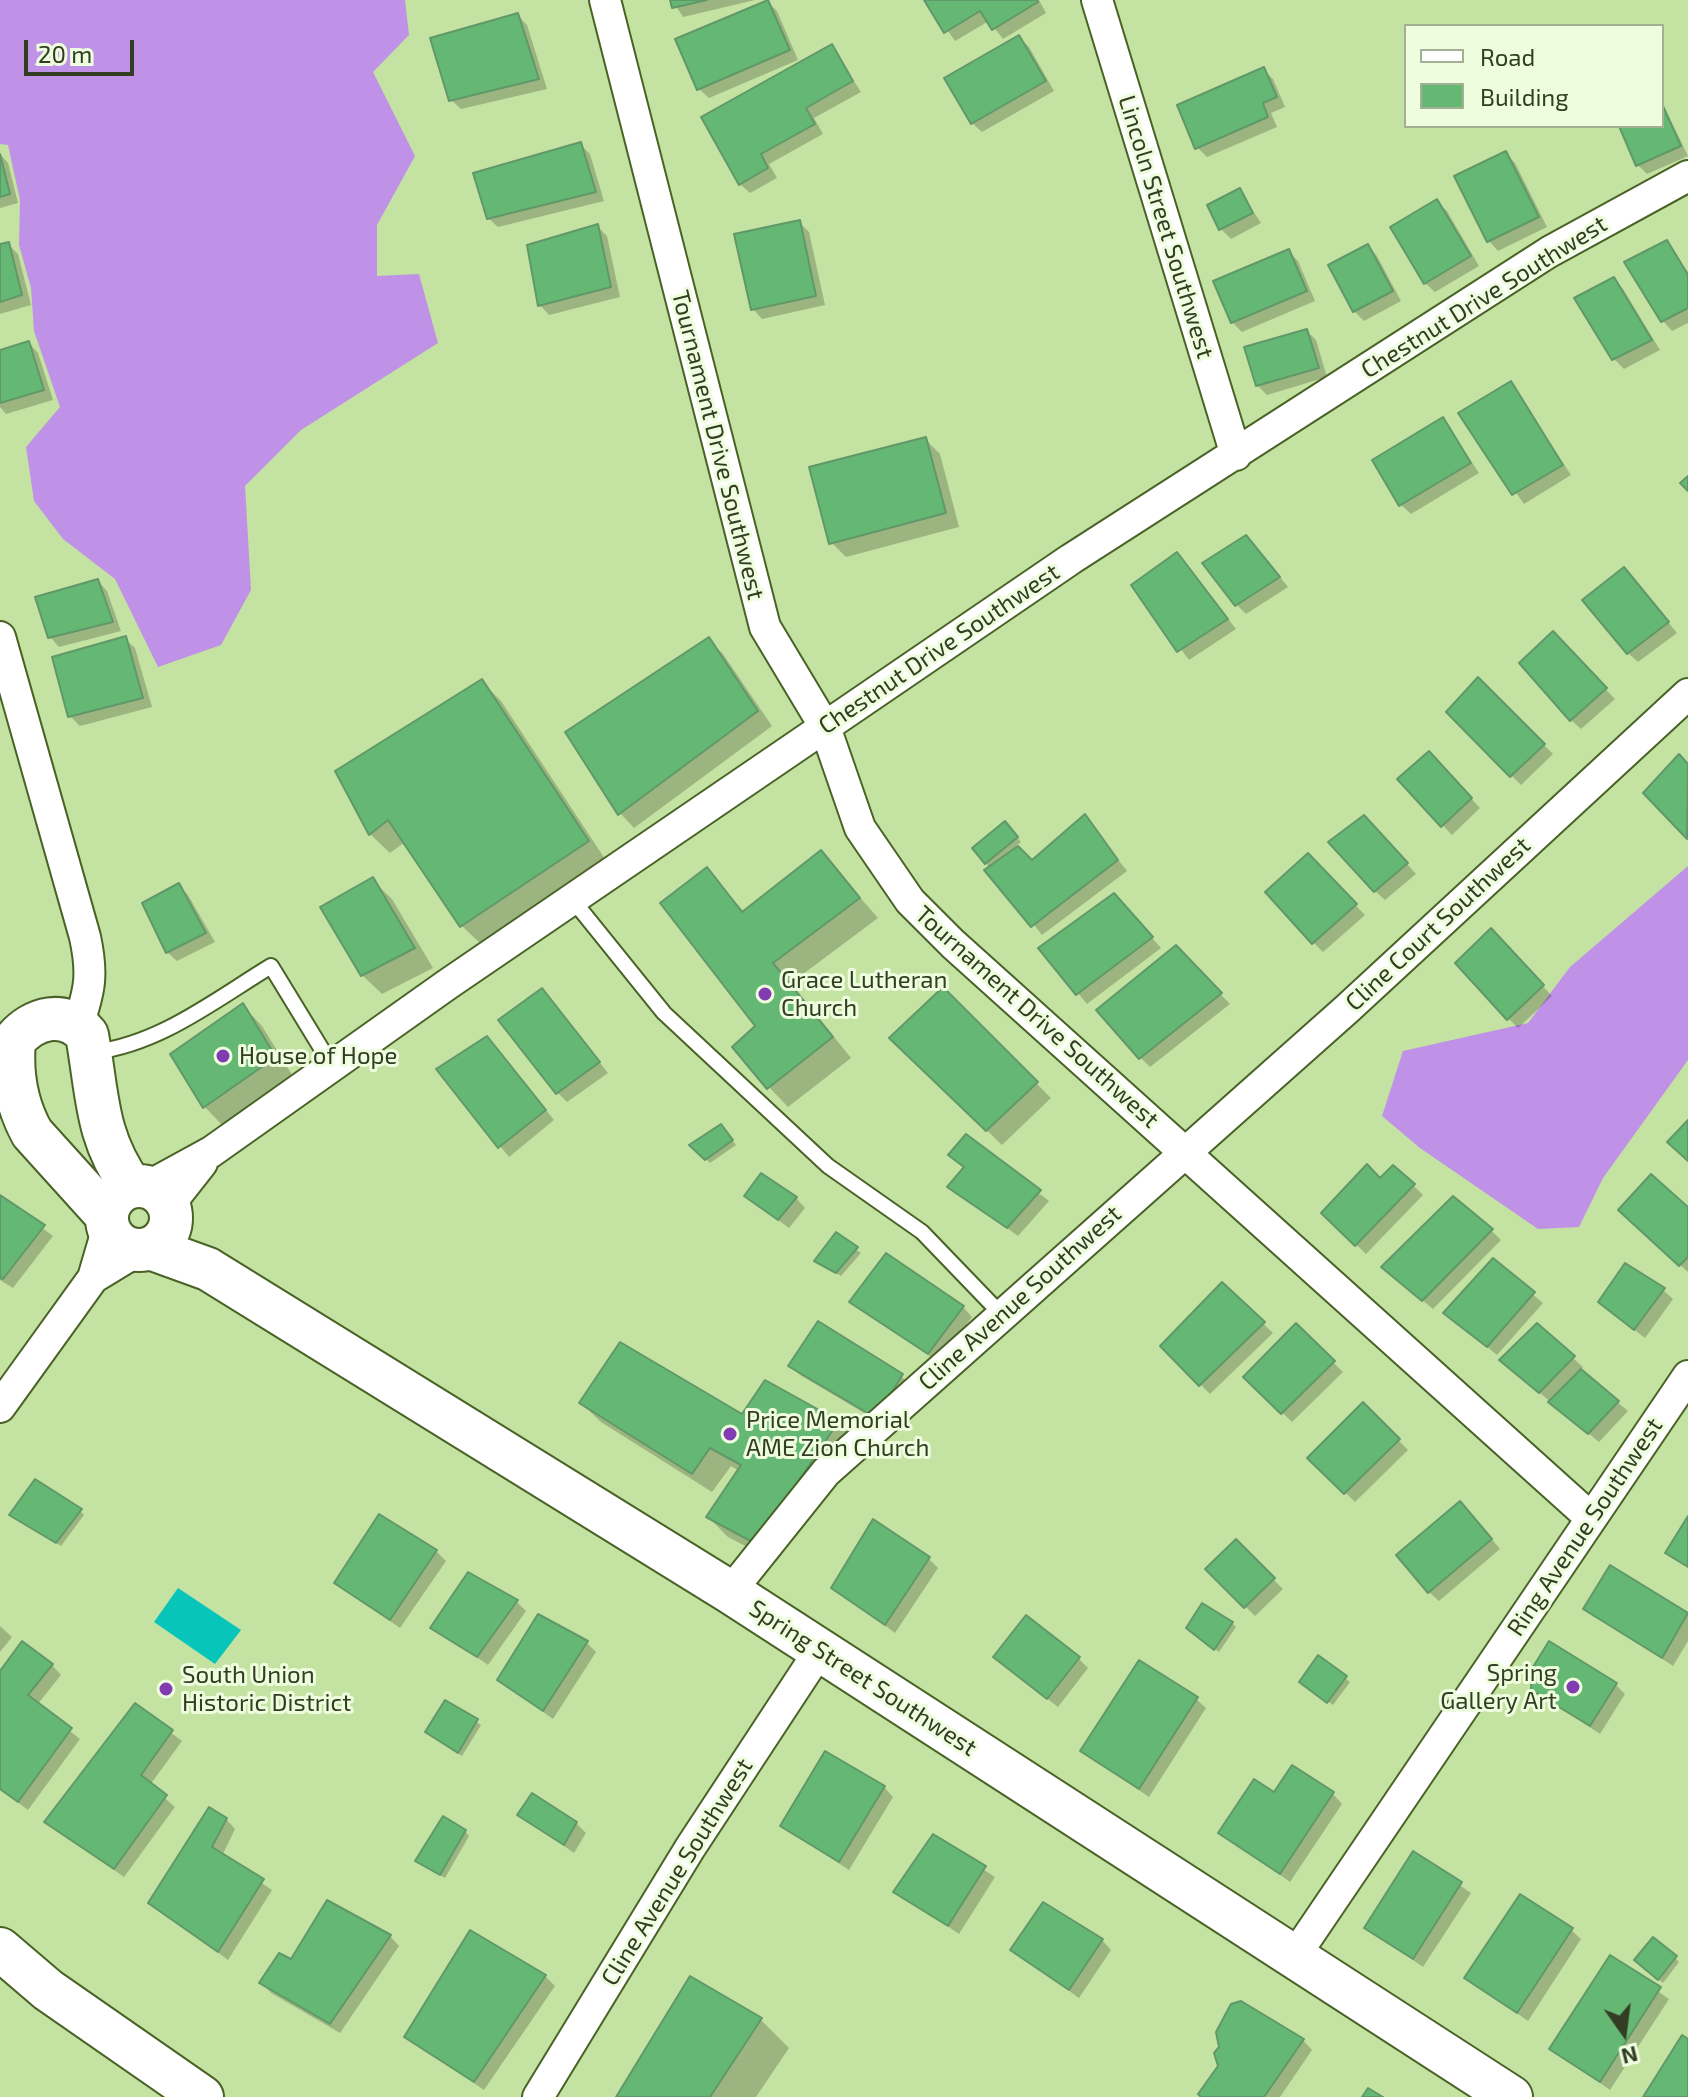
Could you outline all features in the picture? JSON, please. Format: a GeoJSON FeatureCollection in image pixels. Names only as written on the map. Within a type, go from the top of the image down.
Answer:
{"type":"FeatureCollection","features":[{"type":"Feature","properties":{"kind":"street","name":"Tournament Drive Southwest"},"geometry":{"type":"LineString","coordinates":[[605,0],[765,627],[825,727],[860,828],[910,901],[953,944],[1591,1518]]}},
{"type":"Feature","properties":{"kind":"street","name":"Lincoln Street Southwest"},"geometry":{"type":"LineString","coordinates":[[1097,0],[1236,455]]}},
{"type":"Feature","properties":{"kind":"street","name":"Chestnut Drive Southwest"},"geometry":{"type":"LineString","coordinates":[[0,1407],[140,1217],[211,1152],[572,899],[1071,559],[1549,252],[1688,176]]}},
{"type":"Feature","properties":{"kind":"street"},"geometry":{"type":"LineString","coordinates":[[0,637],[92,970],[84,1039],[100,1128],[140,1217]]}},
{"type":"Feature","properties":{"kind":"street","name":"Cline Court Southwest"},"geometry":{"type":"LineString","coordinates":[[1185,1151],[1347,1009],[1688,694]]}},
{"type":"Feature","properties":{"kind":"street"},"geometry":{"type":"LineString","coordinates":[[7,1040],[42,1020],[61,1018],[84,1039]]}},
{"type":"Feature","properties":{"kind":"street","name":"Spring Street Southwest"},"geometry":{"type":"LineString","coordinates":[[7,1040],[24,1118],[32,1133],[208,1269],[730,1592],[1511,2097]]}},
{"type":"Feature","properties":{"kind":"street","name":"Cline Avenue Southwest"},"geometry":{"type":"LineString","coordinates":[[730,1592],[826,1472],[1185,1151]]}},
{"type":"Feature","properties":{"kind":"street","name":"Ring Avenue Southwest"},"geometry":{"type":"LineString","coordinates":[[1294,1957],[1688,1376]]}},
{"type":"Feature","properties":{"kind":"street","name":"Cline Avenue Southwest"},"geometry":{"type":"LineString","coordinates":[[538,2097],[690,1848],[820,1650]]}},
{"type":"Feature","properties":{"kind":"street"},"geometry":{"type":"LineString","coordinates":[[0,1949],[48,1990],[202,2097]]}},
{"type":"Feature","properties":{"kind":"lane"},"geometry":{"type":"LineString","coordinates":[[572,899],[664,1013],[828,1166],[922,1232],[1001,1314]]}},
{"type":"Feature","properties":{"kind":"lane"},"geometry":{"type":"LineString","coordinates":[[84,1039],[115,1049],[151,1037],[271,966],[332,1066]]}},
{"type":"Feature","properties":{"kind":"shaded area"},"geometry":{"type":"Polygon","coordinates":[[[0,0],[405,0],[409,35],[373,72],[415,156],[377,225],[377,276],[419,274],[438,343],[301,430],[245,486],[251,590],[221,645],[158,667],[115,579],[63,539],[34,501],[26,447],[60,407],[34,331],[31,288],[19,245],[20,200],[8,145],[0,144],[0,0]]]}},
{"type":"Feature","properties":{"kind":"shaded area"},"geometry":{"type":"Polygon","coordinates":[[[1688,866],[1688,1060],[1603,1178],[1579,1227],[1538,1229],[1420,1148],[1382,1116],[1403,1051],[1528,1023],[1570,967],[1688,866]]]}},
{"type":"Feature","properties":{"kind":"water"},"geometry":{"type":"Polygon","coordinates":[[[178,1588],[241,1630],[215,1664],[154,1622],[178,1588]]]}},
{"type":"Feature","properties":{"kind":"building"},"geometry":{"type":"Polygon","coordinates":[[[670,0],[707,0],[672,8],[670,0]]]}},
{"type":"Feature","properties":{"kind":"building"},"geometry":{"type":"Polygon","coordinates":[[[768,0],[790,50],[697,90],[675,39],[768,0]]]}},
{"type":"Feature","properties":{"kind":"building"},"geometry":{"type":"Polygon","coordinates":[[[924,0],[1038,2],[992,30],[980,11],[944,33],[924,0]]]}},
{"type":"Feature","properties":{"kind":"building"},"geometry":{"type":"Polygon","coordinates":[[[518,13],[539,79],[449,101],[430,38],[518,13]]]}},
{"type":"Feature","properties":{"kind":"building"},"geometry":{"type":"Polygon","coordinates":[[[1019,35],[1046,81],[971,124],[944,78],[1019,35]]]}},
{"type":"Feature","properties":{"kind":"building"},"geometry":{"type":"Polygon","coordinates":[[[832,44],[853,81],[806,108],[815,124],[761,154],[768,168],[739,185],[701,117],[832,44]]]}},
{"type":"Feature","properties":{"kind":"building"},"geometry":{"type":"Polygon","coordinates":[[[1264,67],[1277,97],[1263,103],[1268,117],[1195,149],[1177,105],[1264,67]]]}},
{"type":"Feature","properties":{"kind":"building"},"geometry":{"type":"Polygon","coordinates":[[[1664,108],[1681,146],[1636,166],[1620,128],[1664,128],[1664,108]]]}},
{"type":"Feature","properties":{"kind":"building"},"geometry":{"type":"Polygon","coordinates":[[[581,142],[596,192],[487,219],[473,173],[581,142]]]}},
{"type":"Feature","properties":{"kind":"building"},"geometry":{"type":"Polygon","coordinates":[[[1506,151],[1539,217],[1487,242],[1454,176],[1506,151]]]}},
{"type":"Feature","properties":{"kind":"building"},"geometry":{"type":"Polygon","coordinates":[[[0,154],[10,194],[0,197],[0,154]]]}},
{"type":"Feature","properties":{"kind":"building"},"geometry":{"type":"Polygon","coordinates":[[[1240,188],[1253,213],[1219,230],[1207,205],[1240,188]]]}},
{"type":"Feature","properties":{"kind":"building"},"geometry":{"type":"Polygon","coordinates":[[[1437,199],[1471,256],[1424,284],[1390,227],[1437,199]]]}},
{"type":"Feature","properties":{"kind":"building"},"geometry":{"type":"Polygon","coordinates":[[[800,220],[816,296],[751,310],[734,234],[800,220]]]}},
{"type":"Feature","properties":{"kind":"building"},"geometry":{"type":"Polygon","coordinates":[[[598,224],[611,287],[538,306],[527,245],[598,224]]]}},
{"type":"Feature","properties":{"kind":"building"},"geometry":{"type":"Polygon","coordinates":[[[1667,240],[1688,275],[1688,308],[1661,322],[1624,262],[1667,240]]]}},
{"type":"Feature","properties":{"kind":"building"},"geometry":{"type":"Polygon","coordinates":[[[9,242],[22,295],[0,302],[0,244],[9,242]]]}},
{"type":"Feature","properties":{"kind":"building"},"geometry":{"type":"Polygon","coordinates":[[[1368,244],[1393,291],[1353,312],[1328,265],[1368,244]]]}},
{"type":"Feature","properties":{"kind":"building"},"geometry":{"type":"Polygon","coordinates":[[[1289,249],[1307,291],[1231,323],[1213,281],[1289,249]]]}},
{"type":"Feature","properties":{"kind":"building"},"geometry":{"type":"Polygon","coordinates":[[[1614,277],[1652,340],[1612,360],[1574,298],[1614,277]]]}},
{"type":"Feature","properties":{"kind":"building"},"geometry":{"type":"Polygon","coordinates":[[[1307,329],[1319,368],[1256,386],[1244,347],[1307,329]]]}},
{"type":"Feature","properties":{"kind":"building"},"geometry":{"type":"Polygon","coordinates":[[[29,341],[44,390],[0,403],[0,350],[29,341]]]}},
{"type":"Feature","properties":{"kind":"building"},"geometry":{"type":"Polygon","coordinates":[[[1511,381],[1563,465],[1512,495],[1458,413],[1511,381]]]}},
{"type":"Feature","properties":{"kind":"building"},"geometry":{"type":"Polygon","coordinates":[[[1443,417],[1471,463],[1399,506],[1372,460],[1443,417]]]}},
{"type":"Feature","properties":{"kind":"building"},"geometry":{"type":"Polygon","coordinates":[[[926,437],[946,513],[829,544],[809,467],[926,437]]]}},
{"type":"Feature","properties":{"kind":"building"},"geometry":{"type":"Polygon","coordinates":[[[1688,476],[1688,491],[1680,483],[1688,476]]]}},
{"type":"Feature","properties":{"kind":"building"},"geometry":{"type":"Polygon","coordinates":[[[1246,535],[1280,577],[1235,606],[1202,563],[1246,535]]]}},
{"type":"Feature","properties":{"kind":"building"},"geometry":{"type":"Polygon","coordinates":[[[1177,552],[1228,619],[1177,652],[1131,585],[1177,552]]]}},
{"type":"Feature","properties":{"kind":"building"},"geometry":{"type":"Polygon","coordinates":[[[1624,567],[1669,622],[1627,654],[1582,600],[1624,567]]]}},
{"type":"Feature","properties":{"kind":"building"},"geometry":{"type":"Polygon","coordinates":[[[98,579],[113,622],[48,638],[35,597],[98,579]]]}},
{"type":"Feature","properties":{"kind":"building"},"geometry":{"type":"Polygon","coordinates":[[[1553,631],[1607,688],[1570,721],[1519,663],[1553,631]]]}},
{"type":"Feature","properties":{"kind":"building"},"geometry":{"type":"Polygon","coordinates":[[[126,636],[143,698],[68,717],[52,657],[126,636]]]}},
{"type":"Feature","properties":{"kind":"building"},"geometry":{"type":"Polygon","coordinates":[[[709,637],[758,711],[618,815],[565,732],[709,637]]]}},
{"type":"Feature","properties":{"kind":"building"},"geometry":{"type":"Polygon","coordinates":[[[1478,677],[1545,744],[1510,777],[1446,712],[1478,677]]]}},
{"type":"Feature","properties":{"kind":"building"},"geometry":{"type":"Polygon","coordinates":[[[482,679],[589,841],[460,927],[388,820],[369,835],[335,771],[482,679]]]}},
{"type":"Feature","properties":{"kind":"building"},"geometry":{"type":"Polygon","coordinates":[[[1429,751],[1472,798],[1441,827],[1397,779],[1429,751]]]}},
{"type":"Feature","properties":{"kind":"building"},"geometry":{"type":"Polygon","coordinates":[[[1679,754],[1688,764],[1687,839],[1643,793],[1679,754]]]}},
{"type":"Feature","properties":{"kind":"building"},"geometry":{"type":"Polygon","coordinates":[[[1085,814],[1118,860],[1031,927],[984,870],[1018,846],[1032,860],[1085,814]]]}},
{"type":"Feature","properties":{"kind":"building"},"geometry":{"type":"Polygon","coordinates":[[[1364,815],[1408,863],[1374,892],[1328,842],[1364,815]]]}},
{"type":"Feature","properties":{"kind":"building"},"geometry":{"type":"Polygon","coordinates":[[[1005,821],[1018,837],[985,864],[972,848],[1005,821]]]}},
{"type":"Feature","properties":{"kind":"building","name":"Grace Lutheran Church"},"geometry":{"type":"Polygon","coordinates":[[[821,850],[860,898],[773,963],[833,1037],[767,1089],[732,1047],[755,1026],[660,903],[707,867],[742,912],[821,850]]]}},
{"type":"Feature","properties":{"kind":"building"},"geometry":{"type":"Polygon","coordinates":[[[1308,853],[1357,904],[1312,944],[1265,892],[1308,853]]]}},
{"type":"Feature","properties":{"kind":"building"},"geometry":{"type":"Polygon","coordinates":[[[373,877],[415,948],[361,976],[320,907],[373,877]]]}},
{"type":"Feature","properties":{"kind":"building"},"geometry":{"type":"Polygon","coordinates":[[[179,883],[206,933],[166,953],[142,903],[179,883]]]}},
{"type":"Feature","properties":{"kind":"building"},"geometry":{"type":"Polygon","coordinates":[[[1114,893],[1153,937],[1076,995],[1038,948],[1114,893]]]}},
{"type":"Feature","properties":{"kind":"building"},"geometry":{"type":"Polygon","coordinates":[[[1491,928],[1544,985],[1507,1020],[1455,963],[1491,928]]]}},
{"type":"Feature","properties":{"kind":"building"},"geometry":{"type":"Polygon","coordinates":[[[1176,945],[1222,993],[1139,1059],[1096,1010],[1176,945]]]}},
{"type":"Feature","properties":{"kind":"building","name":"Grace Lutheran Church"},"geometry":{"type":"Polygon","coordinates":[[[943,987],[1038,1082],[986,1131],[889,1038],[943,987]]]}},
{"type":"Feature","properties":{"kind":"building"},"geometry":{"type":"Polygon","coordinates":[[[542,988],[600,1062],[556,1094],[498,1020],[542,988]]]}},
{"type":"Feature","properties":{"kind":"building","name":"House of Hope"},"geometry":{"type":"Polygon","coordinates":[[[243,1003],[276,1057],[203,1108],[170,1054],[243,1003]]]}},
{"type":"Feature","properties":{"kind":"building"},"geometry":{"type":"Polygon","coordinates":[[[487,1036],[546,1110],[498,1148],[436,1069],[487,1036]]]}},
{"type":"Feature","properties":{"kind":"building"},"geometry":{"type":"Polygon","coordinates":[[[1688,1120],[1688,1161],[1667,1142],[1688,1120]]]}},
{"type":"Feature","properties":{"kind":"building"},"geometry":{"type":"Polygon","coordinates":[[[721,1124],[733,1140],[705,1160],[689,1145],[721,1124]]]}},
{"type":"Feature","properties":{"kind":"building"},"geometry":{"type":"Polygon","coordinates":[[[966,1134],[1041,1190],[1007,1228],[947,1187],[964,1167],[948,1155],[966,1134]]]}},
{"type":"Feature","properties":{"kind":"building"},"geometry":{"type":"Polygon","coordinates":[[[1367,1164],[1380,1178],[1393,1165],[1415,1184],[1355,1246],[1321,1213],[1367,1164]]]}},
{"type":"Feature","properties":{"kind":"building"},"geometry":{"type":"Polygon","coordinates":[[[761,1173],[797,1197],[778,1220],[744,1196],[761,1173]]]}},
{"type":"Feature","properties":{"kind":"building"},"geometry":{"type":"Polygon","coordinates":[[[1651,1174],[1688,1207],[1688,1257],[1679,1266],[1618,1210],[1651,1174]]]}},
{"type":"Feature","properties":{"kind":"building"},"geometry":{"type":"Polygon","coordinates":[[[0,1195],[45,1225],[3,1279],[0,1278],[0,1195]]]}},
{"type":"Feature","properties":{"kind":"building"},"geometry":{"type":"Polygon","coordinates":[[[1453,1196],[1493,1229],[1422,1301],[1381,1267],[1453,1196]]]}},
{"type":"Feature","properties":{"kind":"building"},"geometry":{"type":"Polygon","coordinates":[[[836,1232],[858,1247],[836,1273],[814,1261],[836,1232]]]}},
{"type":"Feature","properties":{"kind":"building"},"geometry":{"type":"Polygon","coordinates":[[[886,1253],[964,1306],[928,1354],[849,1302],[886,1253]]]}},
{"type":"Feature","properties":{"kind":"building"},"geometry":{"type":"Polygon","coordinates":[[[1493,1258],[1535,1292],[1487,1347],[1443,1313],[1493,1258]]]}},
{"type":"Feature","properties":{"kind":"building"},"geometry":{"type":"Polygon","coordinates":[[[1625,1263],[1665,1288],[1634,1330],[1598,1302],[1625,1263]]]}},
{"type":"Feature","properties":{"kind":"building"},"geometry":{"type":"Polygon","coordinates":[[[1222,1282],[1265,1322],[1199,1386],[1160,1346],[1222,1282]]]}},
{"type":"Feature","properties":{"kind":"building"},"geometry":{"type":"Polygon","coordinates":[[[818,1321],[903,1374],[876,1418],[788,1366],[818,1321]]]}},
{"type":"Feature","properties":{"kind":"building"},"geometry":{"type":"Polygon","coordinates":[[[1296,1323],[1335,1361],[1281,1414],[1243,1377],[1296,1323]]]}},
{"type":"Feature","properties":{"kind":"building"},"geometry":{"type":"Polygon","coordinates":[[[1537,1323],[1575,1356],[1539,1393],[1499,1360],[1537,1323]]]}},
{"type":"Feature","properties":{"kind":"building","name":"Price Memorial AME Zion Church"},"geometry":{"type":"Polygon","coordinates":[[[620,1342],[742,1414],[765,1380],[839,1421],[756,1544],[706,1517],[741,1465],[710,1448],[692,1474],[579,1403],[620,1342]]]}},
{"type":"Feature","properties":{"kind":"building"},"geometry":{"type":"Polygon","coordinates":[[[1581,1369],[1619,1401],[1588,1434],[1548,1402],[1581,1369]]]}},
{"type":"Feature","properties":{"kind":"building"},"geometry":{"type":"Polygon","coordinates":[[[1363,1402],[1400,1439],[1344,1494],[1307,1458],[1363,1402]]]}},
{"type":"Feature","properties":{"kind":"building"},"geometry":{"type":"Polygon","coordinates":[[[35,1479],[82,1509],[56,1543],[9,1515],[35,1479]]]}},
{"type":"Feature","properties":{"kind":"building"},"geometry":{"type":"Polygon","coordinates":[[[1460,1501],[1492,1539],[1428,1593],[1396,1555],[1460,1501]]]}},
{"type":"Feature","properties":{"kind":"building"},"geometry":{"type":"Polygon","coordinates":[[[379,1514],[437,1550],[390,1620],[334,1583],[379,1514]]]}},
{"type":"Feature","properties":{"kind":"building"},"geometry":{"type":"Polygon","coordinates":[[[1688,1516],[1688,1567],[1665,1553],[1688,1516]]]}},
{"type":"Feature","properties":{"kind":"building"},"geometry":{"type":"Polygon","coordinates":[[[873,1519],[930,1557],[885,1625],[831,1588],[873,1519]]]}},
{"type":"Feature","properties":{"kind":"building"},"geometry":{"type":"Polygon","coordinates":[[[1236,1539],[1275,1578],[1244,1608],[1205,1569],[1236,1539]]]}},
{"type":"Feature","properties":{"kind":"building"},"geometry":{"type":"Polygon","coordinates":[[[1610,1565],[1688,1613],[1662,1658],[1583,1609],[1610,1565]]]}},
{"type":"Feature","properties":{"kind":"building"},"geometry":{"type":"Polygon","coordinates":[[[468,1572],[518,1600],[477,1657],[430,1628],[468,1572]]]}},
{"type":"Feature","properties":{"kind":"building"},"geometry":{"type":"Polygon","coordinates":[[[1202,1603],[1233,1622],[1214,1650],[1186,1628],[1202,1603]]]}},
{"type":"Feature","properties":{"kind":"building"},"geometry":{"type":"Polygon","coordinates":[[[538,1614],[588,1641],[543,1711],[497,1680],[538,1614]]]}},
{"type":"Feature","properties":{"kind":"building"},"geometry":{"type":"Polygon","coordinates":[[[1026,1615],[1080,1657],[1047,1699],[993,1657],[1026,1615]]]}},
{"type":"Feature","properties":{"kind":"building"},"geometry":{"type":"Polygon","coordinates":[[[22,1641],[53,1664],[28,1695],[72,1728],[18,1802],[0,1789],[0,1671],[22,1641]]]}},
{"type":"Feature","properties":{"kind":"building","name":"Spring Gallery Art"},"geometry":{"type":"Polygon","coordinates":[[[1549,1641],[1617,1683],[1590,1726],[1531,1690],[1531,1683],[1525,1680],[1549,1641]]]}},
{"type":"Feature","properties":{"kind":"building"},"geometry":{"type":"Polygon","coordinates":[[[1318,1655],[1347,1676],[1327,1703],[1299,1682],[1318,1655]]]}},
{"type":"Feature","properties":{"kind":"building"},"geometry":{"type":"Polygon","coordinates":[[[1139,1660],[1198,1697],[1139,1789],[1080,1751],[1139,1660]]]}},
{"type":"Feature","properties":{"kind":"building"},"geometry":{"type":"Polygon","coordinates":[[[445,1700],[478,1719],[458,1753],[425,1732],[445,1700]]]}},
{"type":"Feature","properties":{"kind":"building"},"geometry":{"type":"Polygon","coordinates":[[[135,1703],[173,1730],[141,1775],[167,1795],[114,1869],[44,1822],[135,1703]]]}},
{"type":"Feature","properties":{"kind":"building"},"geometry":{"type":"Polygon","coordinates":[[[825,1751],[885,1786],[839,1862],[780,1826],[825,1751]]]}},
{"type":"Feature","properties":{"kind":"building"},"geometry":{"type":"Polygon","coordinates":[[[1292,1765],[1334,1792],[1280,1874],[1218,1833],[1254,1779],[1274,1792],[1292,1765]]]}},
{"type":"Feature","properties":{"kind":"building"},"geometry":{"type":"Polygon","coordinates":[[[532,1793],[577,1822],[564,1845],[517,1815],[532,1793]]]}},
{"type":"Feature","properties":{"kind":"building"},"geometry":{"type":"Polygon","coordinates":[[[209,1807],[227,1818],[212,1847],[264,1879],[218,1952],[148,1903],[209,1807]]]}},
{"type":"Feature","properties":{"kind":"building"},"geometry":{"type":"Polygon","coordinates":[[[443,1816],[466,1830],[440,1875],[415,1861],[443,1816]]]}},
{"type":"Feature","properties":{"kind":"building"},"geometry":{"type":"Polygon","coordinates":[[[933,1834],[986,1866],[948,1926],[893,1892],[933,1834]]]}},
{"type":"Feature","properties":{"kind":"building"},"geometry":{"type":"Polygon","coordinates":[[[1413,1851],[1462,1882],[1413,1959],[1364,1928],[1413,1851]]]}},
{"type":"Feature","properties":{"kind":"building"},"geometry":{"type":"Polygon","coordinates":[[[1520,1894],[1573,1928],[1517,2013],[1464,1978],[1520,1894]]]}},
{"type":"Feature","properties":{"kind":"building"},"geometry":{"type":"Polygon","coordinates":[[[327,1900],[391,1935],[330,2024],[259,1983],[279,1953],[291,1959],[327,1900]]]}},
{"type":"Feature","properties":{"kind":"building"},"geometry":{"type":"Polygon","coordinates":[[[1043,1902],[1103,1939],[1069,1990],[1010,1950],[1043,1902]]]}},
{"type":"Feature","properties":{"kind":"building"},"geometry":{"type":"Polygon","coordinates":[[[470,1930],[546,1975],[474,2082],[404,2037],[470,1930]]]}},
{"type":"Feature","properties":{"kind":"building"},"geometry":{"type":"Polygon","coordinates":[[[1653,1937],[1677,1956],[1658,1980],[1634,1960],[1653,1937]]]}},
{"type":"Feature","properties":{"kind":"building"},"geometry":{"type":"Polygon","coordinates":[[[1610,1955],[1661,1987],[1600,2082],[1549,2049],[1610,1955]]]}},
{"type":"Feature","properties":{"kind":"building"},"geometry":{"type":"Polygon","coordinates":[[[690,1976],[762,2018],[710,2097],[616,2097],[690,1976]]]}},
{"type":"Feature","properties":{"kind":"building"},"geometry":{"type":"Polygon","coordinates":[[[1241,2001],[1304,2039],[1264,2097],[1201,2097],[1198,2094],[1218,2066],[1214,2053],[1219,2047],[1216,2032],[1231,2004],[1241,2001]]]}},
{"type":"Feature","properties":{"kind":"building"},"geometry":{"type":"Polygon","coordinates":[[[1682,2035],[1688,2039],[1688,2097],[1643,2097],[1682,2035]]]}},
{"type":"Feature","properties":{"kind":"building"},"geometry":{"type":"Polygon","coordinates":[[[1368,2088],[1383,2097],[1362,2097],[1368,2088]]]}},
{"type":"Feature","properties":{"kind":"place","name":"Grace Lutheran Church"},"geometry":{"type":"Point","coordinates":[765,994]}},
{"type":"Feature","properties":{"kind":"place","name":"House of Hope"},"geometry":{"type":"Point","coordinates":[223,1056]}},
{"type":"Feature","properties":{"kind":"place","name":"Price Memorial AME Zion Church"},"geometry":{"type":"Point","coordinates":[730,1434]}},
{"type":"Feature","properties":{"kind":"place","name":"Spring Gallery Art"},"geometry":{"type":"Point","coordinates":[1573,1687]}},
{"type":"Feature","properties":{"kind":"place","name":"South Union Historic District"},"geometry":{"type":"Point","coordinates":[166,1689]}}]}
